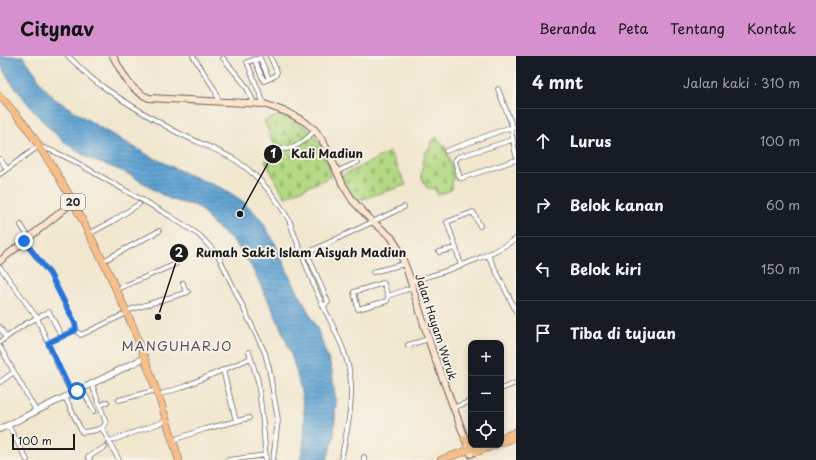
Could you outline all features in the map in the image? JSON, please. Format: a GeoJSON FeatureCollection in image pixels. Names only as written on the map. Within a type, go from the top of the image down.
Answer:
{"type":"FeatureCollection","features":[{"type":"Feature","properties":{"kind":"highway","name":"20"},"geometry":{"type":"LineString","coordinates":[[0,96],[26,126],[56,172],[73,202],[134,329],[157,392],[179,460]]}},
{"type":"Feature","properties":{"kind":"highway"},"geometry":{"type":"LineString","coordinates":[[504,437],[516,432]]}},
{"type":"Feature","properties":{"kind":"highway"},"geometry":{"type":"LineString","coordinates":[[504,442],[516,437]]}},
{"type":"Feature","properties":{"kind":"highway"},"geometry":{"type":"LineString","coordinates":[[465,439],[468,442]]}},
{"type":"Feature","properties":{"kind":"highway"},"geometry":{"type":"LineString","coordinates":[[442,460],[474,448]]}},
{"type":"Feature","properties":{"kind":"highway"},"geometry":{"type":"LineString","coordinates":[[455,460],[474,448]]}},
{"type":"Feature","properties":{"kind":"main road","name":"Jalan Hayam Wuruk"},"geometry":{"type":"LineString","coordinates":[[113,56],[130,84],[140,94],[156,99],[264,104],[289,113],[305,122],[315,130],[324,143],[336,172],[352,201],[391,237],[398,248],[465,439]]}},
{"type":"Feature","properties":{"kind":"main road"},"geometry":{"type":"LineString","coordinates":[[0,260],[73,202]]}},
{"type":"Feature","properties":{"kind":"street"},"geometry":{"type":"LineString","coordinates":[[68,56],[101,86],[172,130],[236,161],[264,184],[284,210],[315,289],[342,346],[350,376],[351,394],[348,426],[341,460]]}},
{"type":"Feature","properties":{"kind":"street"},"geometry":{"type":"LineString","coordinates":[[193,56],[215,90],[219,102]]}},
{"type":"Feature","properties":{"kind":"street"},"geometry":{"type":"LineString","coordinates":[[256,85],[275,76],[277,72],[270,56]]}},
{"type":"Feature","properties":{"kind":"street"},"geometry":{"type":"LineString","coordinates":[[223,58],[246,86],[254,104]]}},
{"type":"Feature","properties":{"kind":"street"},"geometry":{"type":"LineString","coordinates":[[264,104],[247,62],[260,58],[269,79]]}},
{"type":"Feature","properties":{"kind":"street"},"geometry":{"type":"LineString","coordinates":[[254,59],[264,81]]}},
{"type":"Feature","properties":{"kind":"street"},"geometry":{"type":"LineString","coordinates":[[251,73],[265,68]]}},
{"type":"Feature","properties":{"kind":"street"},"geometry":{"type":"LineString","coordinates":[[498,89],[513,128],[512,140],[516,156]]}},
{"type":"Feature","properties":{"kind":"street"},"geometry":{"type":"LineString","coordinates":[[446,150],[508,128],[513,128]]}},
{"type":"Feature","properties":{"kind":"street"},"geometry":{"type":"LineString","coordinates":[[278,148],[284,150],[288,149],[302,142],[315,130]]}},
{"type":"Feature","properties":{"kind":"street"},"geometry":{"type":"LineString","coordinates":[[512,140],[458,157],[455,161],[460,178],[462,178],[516,160]]}},
{"type":"Feature","properties":{"kind":"street"},"geometry":{"type":"LineString","coordinates":[[0,174],[39,146],[72,160],[170,216],[199,235],[218,255],[265,353],[278,420],[273,460]]}},
{"type":"Feature","properties":{"kind":"street"},"geometry":{"type":"LineString","coordinates":[[0,158],[7,169]]}},
{"type":"Feature","properties":{"kind":"street"},"geometry":{"type":"LineString","coordinates":[[336,172],[358,162]]}},
{"type":"Feature","properties":{"kind":"street"},"geometry":{"type":"LineString","coordinates":[[88,234],[113,221],[140,204]]}},
{"type":"Feature","properties":{"kind":"street"},"geometry":{"type":"LineString","coordinates":[[324,306],[328,302],[307,253],[404,207]]}},
{"type":"Feature","properties":{"kind":"street"},"geometry":{"type":"LineString","coordinates":[[461,266],[447,222],[473,212],[480,226]]}},
{"type":"Feature","properties":{"kind":"street"},"geometry":{"type":"LineString","coordinates":[[21,225],[27,239],[50,274],[75,323],[76,330],[81,335],[126,312],[187,292],[183,283]]}},
{"type":"Feature","properties":{"kind":"street"},"geometry":{"type":"LineString","coordinates":[[102,261],[159,232]]}},
{"type":"Feature","properties":{"kind":"street"},"geometry":{"type":"LineString","coordinates":[[388,296],[405,290],[411,285],[488,255],[515,241]]}},
{"type":"Feature","properties":{"kind":"street"},"geometry":{"type":"LineString","coordinates":[[439,252],[456,248]]}},
{"type":"Feature","properties":{"kind":"street"},"geometry":{"type":"LineString","coordinates":[[488,255],[516,311]]}},
{"type":"Feature","properties":{"kind":"street"},"geometry":{"type":"LineString","coordinates":[[116,290],[176,264]]}},
{"type":"Feature","properties":{"kind":"street"},"geometry":{"type":"LineString","coordinates":[[373,272],[404,264]]}},
{"type":"Feature","properties":{"kind":"street"},"geometry":{"type":"LineString","coordinates":[[0,267],[37,318],[72,394]]}},
{"type":"Feature","properties":{"kind":"street"},"geometry":{"type":"LineString","coordinates":[[383,283],[388,296],[387,301],[359,310],[354,292],[383,283]]}},
{"type":"Feature","properties":{"kind":"street"},"geometry":{"type":"LineString","coordinates":[[0,342],[48,312],[62,337]]}},
{"type":"Feature","properties":{"kind":"street"},"geometry":{"type":"LineString","coordinates":[[0,327],[6,338]]}},
{"type":"Feature","properties":{"kind":"street"},"geometry":{"type":"LineString","coordinates":[[48,343],[76,330]]}},
{"type":"Feature","properties":{"kind":"street"},"geometry":{"type":"LineString","coordinates":[[408,345],[429,339]]}},
{"type":"Feature","properties":{"kind":"street"},"geometry":{"type":"LineString","coordinates":[[0,347],[36,411]]}},
{"type":"Feature","properties":{"kind":"street"},"geometry":{"type":"LineString","coordinates":[[249,352],[258,381],[266,460]]}},
{"type":"Feature","properties":{"kind":"street"},"geometry":{"type":"LineString","coordinates":[[0,429],[144,358]]}},
{"type":"Feature","properties":{"kind":"street"},"geometry":{"type":"LineString","coordinates":[[119,400],[183,387],[251,358]]}},
{"type":"Feature","properties":{"kind":"street"},"geometry":{"type":"LineString","coordinates":[[223,370],[236,421]]}},
{"type":"Feature","properties":{"kind":"street"},"geometry":{"type":"LineString","coordinates":[[0,382],[14,372]]}},
{"type":"Feature","properties":{"kind":"street"},"geometry":{"type":"LineString","coordinates":[[504,388],[516,383]]}},
{"type":"Feature","properties":{"kind":"street"},"geometry":{"type":"LineString","coordinates":[[65,397],[82,432],[92,432],[102,428],[106,423],[92,384]]}},
{"type":"Feature","properties":{"kind":"street"},"geometry":{"type":"LineString","coordinates":[[82,389],[94,411]]}},
{"type":"Feature","properties":{"kind":"street"},"geometry":{"type":"LineString","coordinates":[[100,406],[107,402]]}},
{"type":"Feature","properties":{"kind":"street"},"geometry":{"type":"LineString","coordinates":[[453,408],[468,402]]}},
{"type":"Feature","properties":{"kind":"street"},"geometry":{"type":"LineString","coordinates":[[173,440],[249,418]]}},
{"type":"Feature","properties":{"kind":"street"},"geometry":{"type":"LineString","coordinates":[[110,442],[166,421]]}},
{"type":"Feature","properties":{"kind":"street"},"geometry":{"type":"LineString","coordinates":[[8,425],[27,460]]}},
{"type":"Feature","properties":{"kind":"street"},"geometry":{"type":"LineString","coordinates":[[102,428],[119,460]]}},
{"type":"Feature","properties":{"kind":"street"},"geometry":{"type":"LineString","coordinates":[[90,460],[88,457],[105,447]]}},
{"type":"Feature","properties":{"kind":"street"},"geometry":{"type":"LineString","coordinates":[[228,460],[266,455]]}},
{"type":"Feature","properties":{"kind":"green space"},"geometry":{"type":"Polygon","coordinates":[[[281,115],[308,129],[319,142],[329,163],[330,177],[285,197],[265,161],[279,155],[264,121],[281,115]]]}},
{"type":"Feature","properties":{"kind":"green space"},"geometry":{"type":"Polygon","coordinates":[[[437,137],[445,147],[454,173],[451,190],[438,195],[434,189],[426,187],[421,175],[425,153],[430,147],[431,141],[437,137]]]}},
{"type":"Feature","properties":{"kind":"green space"},"geometry":{"type":"Polygon","coordinates":[[[390,152],[406,185],[356,201],[341,176],[390,152]]]}},
{"type":"Feature","properties":{"kind":"water"},"geometry":{"type":"Polygon","coordinates":[[[0,56],[23,56],[36,74],[41,84],[55,99],[99,127],[148,155],[187,174],[224,189],[244,202],[260,218],[275,243],[289,275],[317,328],[332,370],[336,403],[334,436],[327,460],[300,460],[304,439],[304,417],[302,395],[296,372],[281,329],[272,309],[252,268],[239,248],[196,206],[175,201],[166,197],[123,171],[88,158],[65,143],[42,120],[10,81],[2,67],[0,56]]]}},
{"type":"Feature","properties":{"kind":"place","name":"Kali Madiun"},"geometry":{"type":"Point","coordinates":[240,214]}},
{"type":"Feature","properties":{"kind":"place","name":"Rumah Sakit Islam Aisyah Madiun"},"geometry":{"type":"Point","coordinates":[158,317]}},
{"type":"Feature","properties":{"kind":"district","name":"MANGUHARJO"},"geometry":{"type":"Point","coordinates":[177,346]}},
{"type":"Feature","properties":{"kind":"route"},"geometry":{"type":"LineString","coordinates":[[24,241],[50,274],[75,323],[76,330],[48,343],[58,368],[72,394],[77,391]]}}]}
